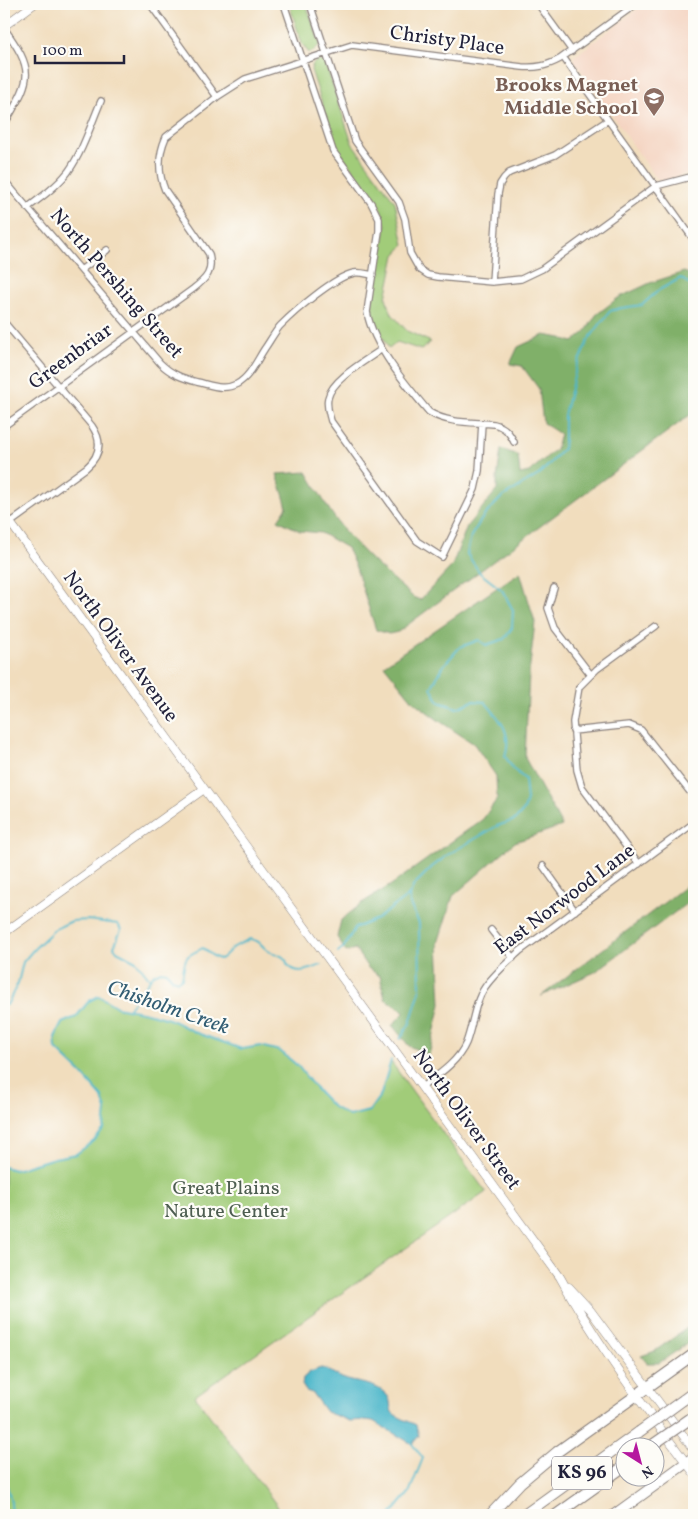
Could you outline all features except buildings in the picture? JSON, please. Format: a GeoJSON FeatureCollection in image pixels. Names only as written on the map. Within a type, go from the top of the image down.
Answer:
{"type":"FeatureCollection","features":[{"type":"Feature","properties":{"kind":"highway"},"geometry":{"type":"LineString","coordinates":[[490,1515],[520,1483],[557,1452],[694,1354]]}},
{"type":"Feature","properties":{"kind":"highway","name":"KS 96"},"geometry":{"type":"LineString","coordinates":[[524,1515],[694,1392]]}},
{"type":"Feature","properties":{"kind":"highway"},"geometry":{"type":"LineString","coordinates":[[665,1436],[694,1416]]}},
{"type":"Feature","properties":{"kind":"highway"},"geometry":{"type":"LineString","coordinates":[[614,1515],[690,1460]]}},
{"type":"Feature","properties":{"kind":"highway","name":"KS 96"},"geometry":{"type":"LineString","coordinates":[[556,1515],[616,1472]]}},
{"type":"Feature","properties":{"kind":"main road"},"geometry":{"type":"LineString","coordinates":[[4,27],[34,4]]}},
{"type":"Feature","properties":{"kind":"main road"},"geometry":{"type":"LineString","coordinates":[[4,514],[10,523]]}},
{"type":"Feature","properties":{"kind":"main road","name":"North Oliver Avenue"},"geometry":{"type":"LineString","coordinates":[[10,523],[204,790]]}},
{"type":"Feature","properties":{"kind":"main road"},"geometry":{"type":"LineString","coordinates":[[4,933],[204,790]]}},
{"type":"Feature","properties":{"kind":"main road","name":"North Oliver Street"},"geometry":{"type":"LineString","coordinates":[[204,790],[560,1277],[582,1316],[637,1395],[690,1460],[694,1473]]}},
{"type":"Feature","properties":{"kind":"main road"},"geometry":{"type":"LineString","coordinates":[[560,1277],[590,1310],[694,1450]]}},
{"type":"Feature","properties":{"kind":"street"},"geometry":{"type":"LineString","coordinates":[[150,4],[217,97]]}},
{"type":"Feature","properties":{"kind":"street"},"geometry":{"type":"LineString","coordinates":[[284,4],[333,151],[371,203],[379,219],[367,312],[370,325],[382,349],[429,412],[449,420],[501,426],[509,432],[514,442]]}},
{"type":"Feature","properties":{"kind":"street"},"geometry":{"type":"LineString","coordinates":[[310,4],[355,141],[400,202],[410,253],[419,269],[428,275],[492,282],[521,280],[534,274],[656,186],[694,176]]}},
{"type":"Feature","properties":{"kind":"street"},"geometry":{"type":"LineString","coordinates":[[538,4],[572,51]]}},
{"type":"Feature","properties":{"kind":"street","name":"Christy Place"},"geometry":{"type":"LineString","coordinates":[[207,276],[211,263],[209,254],[165,190],[161,179],[160,165],[166,137],[217,97],[245,79],[352,45],[538,68],[563,57],[636,4]]}},
{"type":"Feature","properties":{"kind":"street"},"geometry":{"type":"LineString","coordinates":[[4,27],[21,54],[27,68],[26,83],[4,125]]}},
{"type":"Feature","properties":{"kind":"street"},"geometry":{"type":"LineString","coordinates":[[563,57],[694,240]]}},
{"type":"Feature","properties":{"kind":"street"},"geometry":{"type":"LineString","coordinates":[[28,208],[55,186],[69,171],[101,101]]}},
{"type":"Feature","properties":{"kind":"street"},"geometry":{"type":"LineString","coordinates":[[492,282],[498,194],[500,184],[504,178],[516,169],[555,155],[608,120]]}},
{"type":"Feature","properties":{"kind":"street","name":"North Pershing Street"},"geometry":{"type":"LineString","coordinates":[[4,180],[166,370],[180,378],[226,388],[244,379],[279,328],[297,310],[336,281],[356,273],[373,275]]}},
{"type":"Feature","properties":{"kind":"street"},"geometry":{"type":"LineString","coordinates":[[80,270],[107,250]]}},
{"type":"Feature","properties":{"kind":"street","name":"Greenbriar"},"geometry":{"type":"LineString","coordinates":[[4,426],[193,289],[207,276]]}},
{"type":"Feature","properties":{"kind":"street"},"geometry":{"type":"LineString","coordinates":[[4,323],[96,432],[99,441],[99,451],[95,460],[10,523]]}},
{"type":"Feature","properties":{"kind":"street"},"geometry":{"type":"LineString","coordinates":[[382,349],[338,381],[327,398],[327,409],[336,427],[417,541],[442,556],[475,489],[479,471],[482,423]]}},
{"type":"Feature","properties":{"kind":"street"},"geometry":{"type":"LineString","coordinates":[[554,588],[548,608],[555,628],[590,675]]}},
{"type":"Feature","properties":{"kind":"street"},"geometry":{"type":"LineString","coordinates":[[639,864],[582,787],[577,770],[573,722],[579,687],[590,675],[656,626]]}},
{"type":"Feature","properties":{"kind":"street"},"geometry":{"type":"LineString","coordinates":[[573,731],[629,725],[641,730],[694,796]]}},
{"type":"Feature","properties":{"kind":"street","name":"East Norwood Lane"},"geometry":{"type":"LineString","coordinates":[[422,1087],[449,1066],[465,1044],[484,989],[500,969],[694,823]]}},
{"type":"Feature","properties":{"kind":"street"},"geometry":{"type":"LineString","coordinates":[[543,866],[575,911]]}},
{"type":"Feature","properties":{"kind":"street"},"geometry":{"type":"LineString","coordinates":[[491,930],[513,958]]}},
{"type":"Feature","properties":{"kind":"shaded area","name":"Brooks Magnet Middle School"},"geometry":{"type":"Polygon","coordinates":[[[644,4],[694,4],[694,171],[663,181],[654,175],[573,59],[644,4]]]}},
{"type":"Feature","properties":{"kind":"green space"},"geometry":{"type":"Polygon","coordinates":[[[289,4],[306,4],[320,44],[314,51],[309,53],[302,44],[289,4]]]}},
{"type":"Feature","properties":{"kind":"green space"},"geometry":{"type":"Polygon","coordinates":[[[321,60],[327,68],[352,143],[395,202],[404,245],[395,255],[386,298],[392,314],[407,331],[431,342],[421,350],[397,342],[389,349],[376,325],[372,304],[386,226],[381,209],[337,148],[311,70],[314,63],[321,60]]]}},
{"type":"Feature","properties":{"kind":"green space"},"geometry":{"type":"Polygon","coordinates":[[[684,272],[694,276],[694,412],[398,632],[389,634],[376,630],[356,568],[347,548],[321,533],[300,531],[278,520],[287,507],[277,474],[307,472],[332,513],[356,544],[413,597],[420,600],[452,566],[467,526],[497,490],[501,449],[518,455],[520,474],[529,472],[556,449],[560,434],[543,423],[539,389],[522,366],[510,364],[518,347],[544,335],[573,342],[586,331],[596,315],[618,298],[650,283],[684,272]]]}},
{"type":"Feature","properties":{"kind":"green space"},"geometry":{"type":"Polygon","coordinates":[[[520,572],[535,622],[529,674],[525,758],[562,826],[515,842],[453,896],[438,943],[441,1004],[429,1055],[409,1046],[392,1025],[405,1012],[385,999],[380,976],[368,968],[355,949],[346,952],[337,937],[341,920],[365,901],[391,885],[483,819],[497,799],[496,776],[474,744],[414,702],[384,665],[520,572]]]}},
{"type":"Feature","properties":{"kind":"green space"},"geometry":{"type":"Polygon","coordinates":[[[694,880],[694,898],[595,972],[541,996],[694,880]]]}},
{"type":"Feature","properties":{"kind":"green space","name":"Great Plains Nature Center"},"geometry":{"type":"Polygon","coordinates":[[[99,996],[117,1007],[169,1019],[197,1033],[242,1049],[260,1046],[280,1051],[298,1066],[333,1107],[349,1116],[369,1111],[381,1094],[391,1062],[486,1192],[195,1396],[284,1515],[4,1515],[4,1167],[16,1170],[54,1158],[76,1154],[94,1141],[104,1129],[106,1110],[102,1097],[56,1049],[55,1037],[62,1023],[76,1017],[89,1001],[99,996]]]}},
{"type":"Feature","properties":{"kind":"green space"},"geometry":{"type":"Polygon","coordinates":[[[694,1323],[694,1339],[659,1363],[647,1363],[641,1356],[655,1351],[694,1323]]]}},
{"type":"Feature","properties":{"kind":"water"},"geometry":{"type":"Polygon","coordinates":[[[321,1368],[347,1380],[370,1385],[381,1390],[389,1398],[393,1414],[416,1425],[419,1436],[412,1444],[373,1421],[350,1421],[326,1412],[312,1393],[306,1391],[302,1385],[303,1378],[310,1372],[321,1368]]]}},
{"type":"Feature","properties":{"kind":"waterway"},"geometry":{"type":"LineString","coordinates":[[400,1039],[410,1023],[420,991],[419,923],[410,904],[409,895],[414,885],[432,867],[449,854],[497,826],[515,820],[524,810],[527,800],[525,779],[513,769],[505,756],[507,740],[504,727],[485,702],[473,701],[457,708],[439,702],[431,688],[444,665],[460,647],[479,640],[486,645],[504,639],[512,628],[513,610],[502,590],[480,573],[467,554],[471,536],[483,517],[501,498],[540,474],[564,448],[564,415],[577,365],[589,339],[610,311],[642,305],[659,290],[681,278],[694,288]]}},
{"type":"Feature","properties":{"kind":"waterway"},"geometry":{"type":"LineString","coordinates":[[338,952],[344,947],[355,928],[377,919],[408,896]]}},
{"type":"Feature","properties":{"kind":"waterway"},"geometry":{"type":"LineString","coordinates":[[4,1005],[7,1005],[18,983],[23,962],[55,929],[72,921],[88,920],[118,924],[121,930],[114,947],[117,951],[136,961],[150,979]]}},
{"type":"Feature","properties":{"kind":"waterway"},"geometry":{"type":"LineString","coordinates":[[128,1009],[154,974],[161,971],[167,972],[173,979],[178,981],[182,978],[186,958],[203,948],[214,957],[220,959],[234,947],[250,939],[258,941],[268,951],[282,956],[288,965],[295,970],[304,971],[321,965]]}},
{"type":"Feature","properties":{"kind":"waterway","name":"Chisholm Creek"},"geometry":{"type":"LineString","coordinates":[[4,1167],[15,1170],[54,1158],[76,1154],[94,1141],[104,1129],[106,1110],[102,1097],[56,1049],[55,1037],[62,1023],[76,1017],[89,1001],[99,996],[117,1007],[169,1019],[197,1033],[242,1049],[260,1046],[280,1051],[298,1066],[333,1107],[349,1116],[369,1111],[381,1094],[391,1060]]}},
{"type":"Feature","properties":{"kind":"waterway"},"geometry":{"type":"LineString","coordinates":[[391,1515],[409,1493],[423,1458],[412,1444]]}},
{"type":"Feature","properties":{"kind":"waterway","name":"Chisholm Creek"},"geometry":{"type":"LineString","coordinates":[[4,1480],[10,1497],[11,1515]]}},
{"type":"Feature","properties":{"kind":"place","name":"Brooks Magnet Middle School"},"geometry":{"type":"Point","coordinates":[654,117]}}]}
